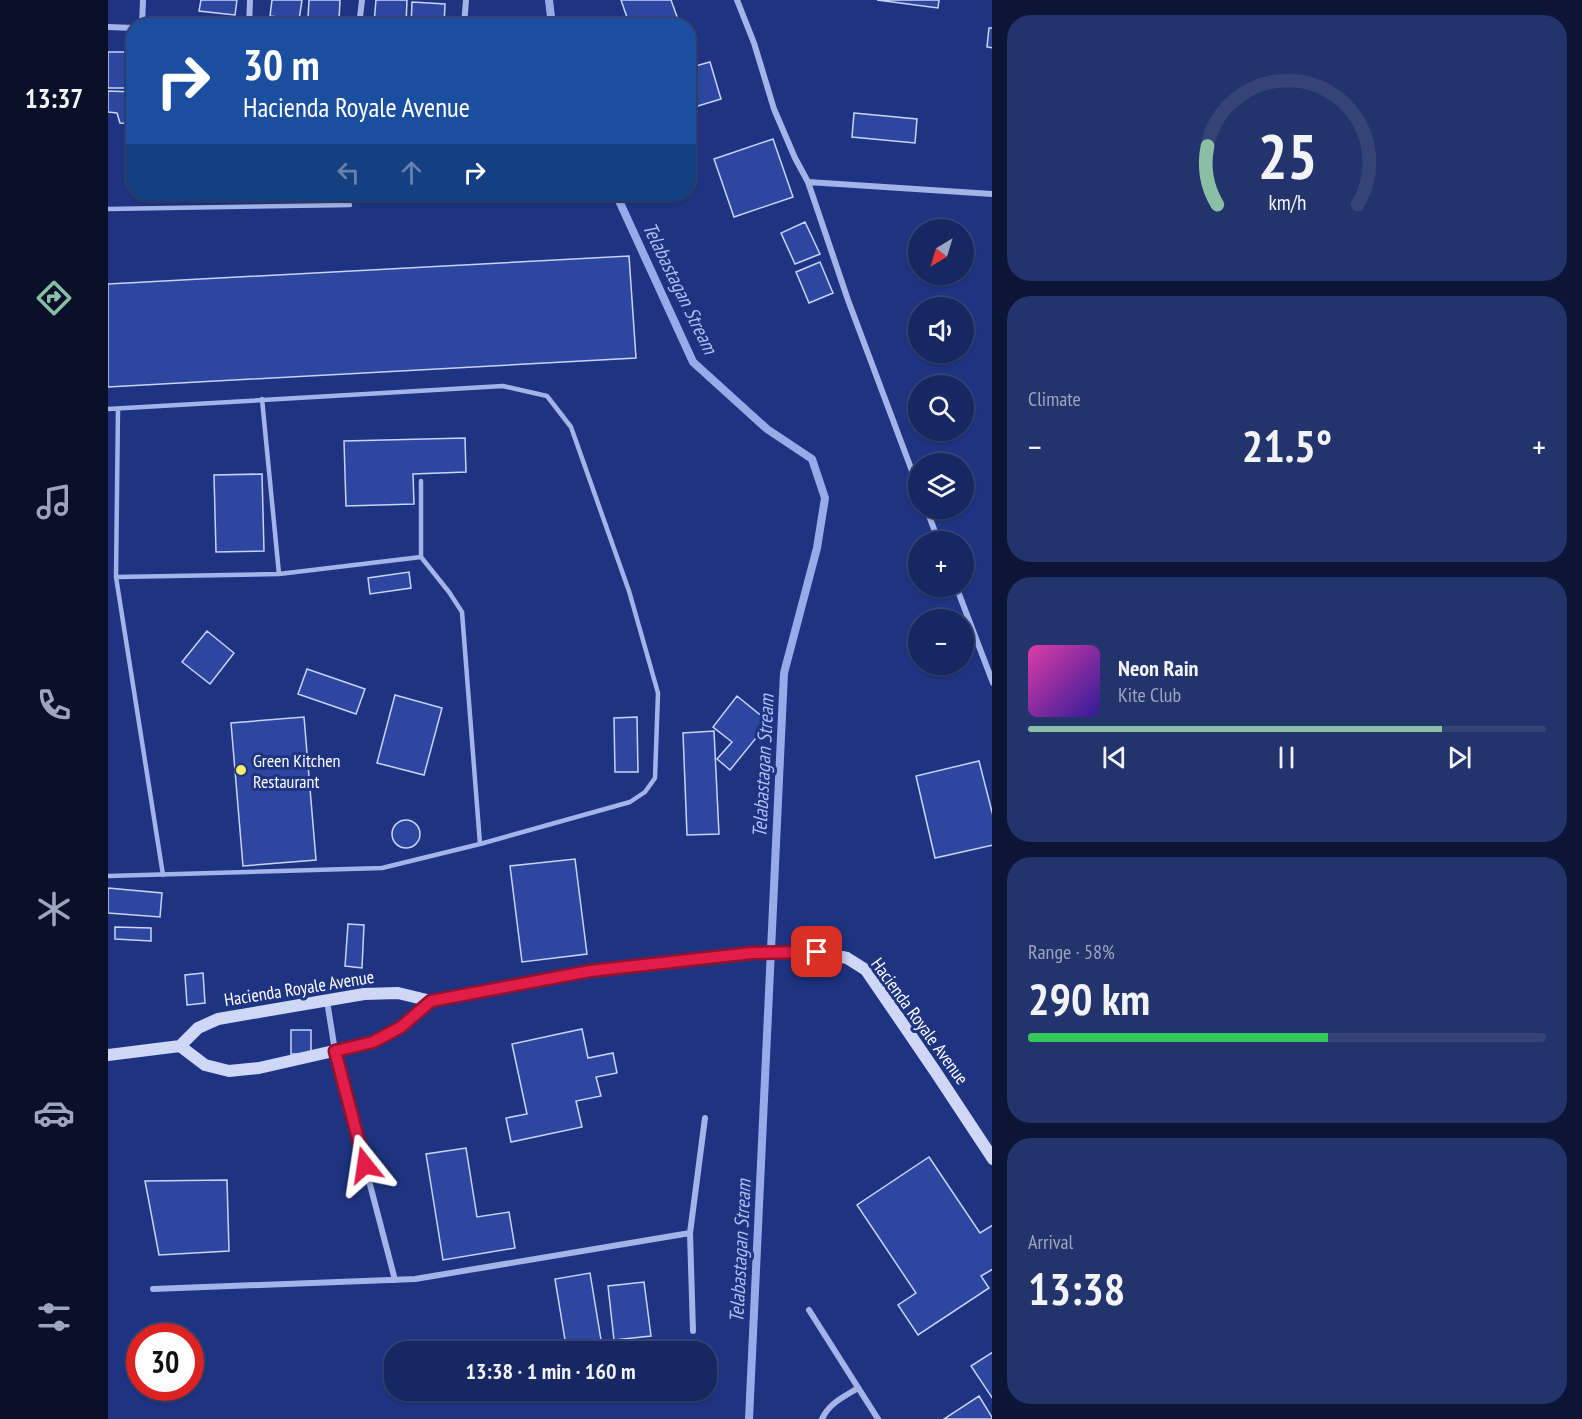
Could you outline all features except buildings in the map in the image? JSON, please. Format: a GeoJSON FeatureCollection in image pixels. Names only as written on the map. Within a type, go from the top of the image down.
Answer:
{"type":"FeatureCollection","features":[{"type":"Feature","properties":{"kind":"street"},"geometry":{"type":"LineString","coordinates":[[142,18],[143,0]]}},
{"type":"Feature","properties":{"kind":"street"},"geometry":{"type":"LineString","coordinates":[[249,18],[250,0]]}},
{"type":"Feature","properties":{"kind":"street"},"geometry":{"type":"LineString","coordinates":[[361,18],[362,0]]}},
{"type":"Feature","properties":{"kind":"street"},"geometry":{"type":"LineString","coordinates":[[465,18],[466,0]]}},
{"type":"Feature","properties":{"kind":"street"},"geometry":{"type":"LineString","coordinates":[[737,0],[754,43],[774,109],[808,182],[848,300],[908,460]]}},
{"type":"Feature","properties":{"kind":"street"},"geometry":{"type":"LineString","coordinates":[[108,27],[126,28]]}},
{"type":"Feature","properties":{"kind":"street"},"geometry":{"type":"LineString","coordinates":[[808,182],[992,194]]}},
{"type":"Feature","properties":{"kind":"street"},"geometry":{"type":"LineString","coordinates":[[960,597],[992,680]]}},
{"type":"Feature","properties":{"kind":"street","name":"Hacienda Royale Avenue"},"geometry":{"type":"LineString","coordinates":[[180,1046],[198,1028],[218,1018],[364,994],[398,993],[431,1001],[590,971],[752,953],[817,952],[847,958],[866,970],[992,1157]]}},
{"type":"Feature","properties":{"kind":"street"},"geometry":{"type":"LineString","coordinates":[[327,1000],[335,1051],[395,1280]]}},
{"type":"Feature","properties":{"kind":"street"},"geometry":{"type":"LineString","coordinates":[[108,1055],[180,1046],[205,1065],[229,1071],[259,1068],[373,1042],[401,1027],[431,1001]]}},
{"type":"Feature","properties":{"kind":"street"},"geometry":{"type":"LineString","coordinates":[[693,1331],[690,1233],[705,1118]]}},
{"type":"Feature","properties":{"kind":"street"},"geometry":{"type":"LineString","coordinates":[[153,1289],[415,1279],[690,1233]]}},
{"type":"Feature","properties":{"kind":"street"},"geometry":{"type":"LineString","coordinates":[[809,1310],[878,1419]]}},
{"type":"Feature","properties":{"kind":"street"},"geometry":{"type":"LineString","coordinates":[[822,1419],[834,1403],[858,1388]]}},
{"type":"Feature","properties":{"kind":"lane"},"geometry":{"type":"LineString","coordinates":[[108,209],[350,205]]}},
{"type":"Feature","properties":{"kind":"lane"},"geometry":{"type":"LineString","coordinates":[[108,409],[503,386],[548,396],[571,427],[629,591],[658,693],[655,778],[645,792],[630,802],[480,844],[382,868],[108,876]]}},
{"type":"Feature","properties":{"kind":"lane"},"geometry":{"type":"LineString","coordinates":[[262,399],[279,574]]}},
{"type":"Feature","properties":{"kind":"lane"},"geometry":{"type":"LineString","coordinates":[[118,409],[116,577],[163,875]]}},
{"type":"Feature","properties":{"kind":"lane"},"geometry":{"type":"LineString","coordinates":[[422,481],[422,557],[462,612],[480,844]]}},
{"type":"Feature","properties":{"kind":"lane"},"geometry":{"type":"LineString","coordinates":[[116,577],[279,574],[422,557]]}},
{"type":"Feature","properties":{"kind":"waterway","name":"Telabastagan Stream"},"geometry":{"type":"LineString","coordinates":[[549,0],[551,18]]}},
{"type":"Feature","properties":{"kind":"waterway","name":"Telabastagan Stream"},"geometry":{"type":"LineString","coordinates":[[619,201],[693,362],[767,429],[812,459],[825,498],[817,548],[784,673],[749,1419]]}},
{"type":"Feature","properties":{"kind":"place","name":"Green Kitchen Restaurant"},"geometry":{"type":"Point","coordinates":[241,770]}},
{"type":"Feature","properties":{"kind":"route"},"geometry":{"type":"LineString","coordinates":[[365,1165],[335,1051],[373,1042],[401,1027],[431,1001],[590,971],[752,953],[817,952]]}}]}
